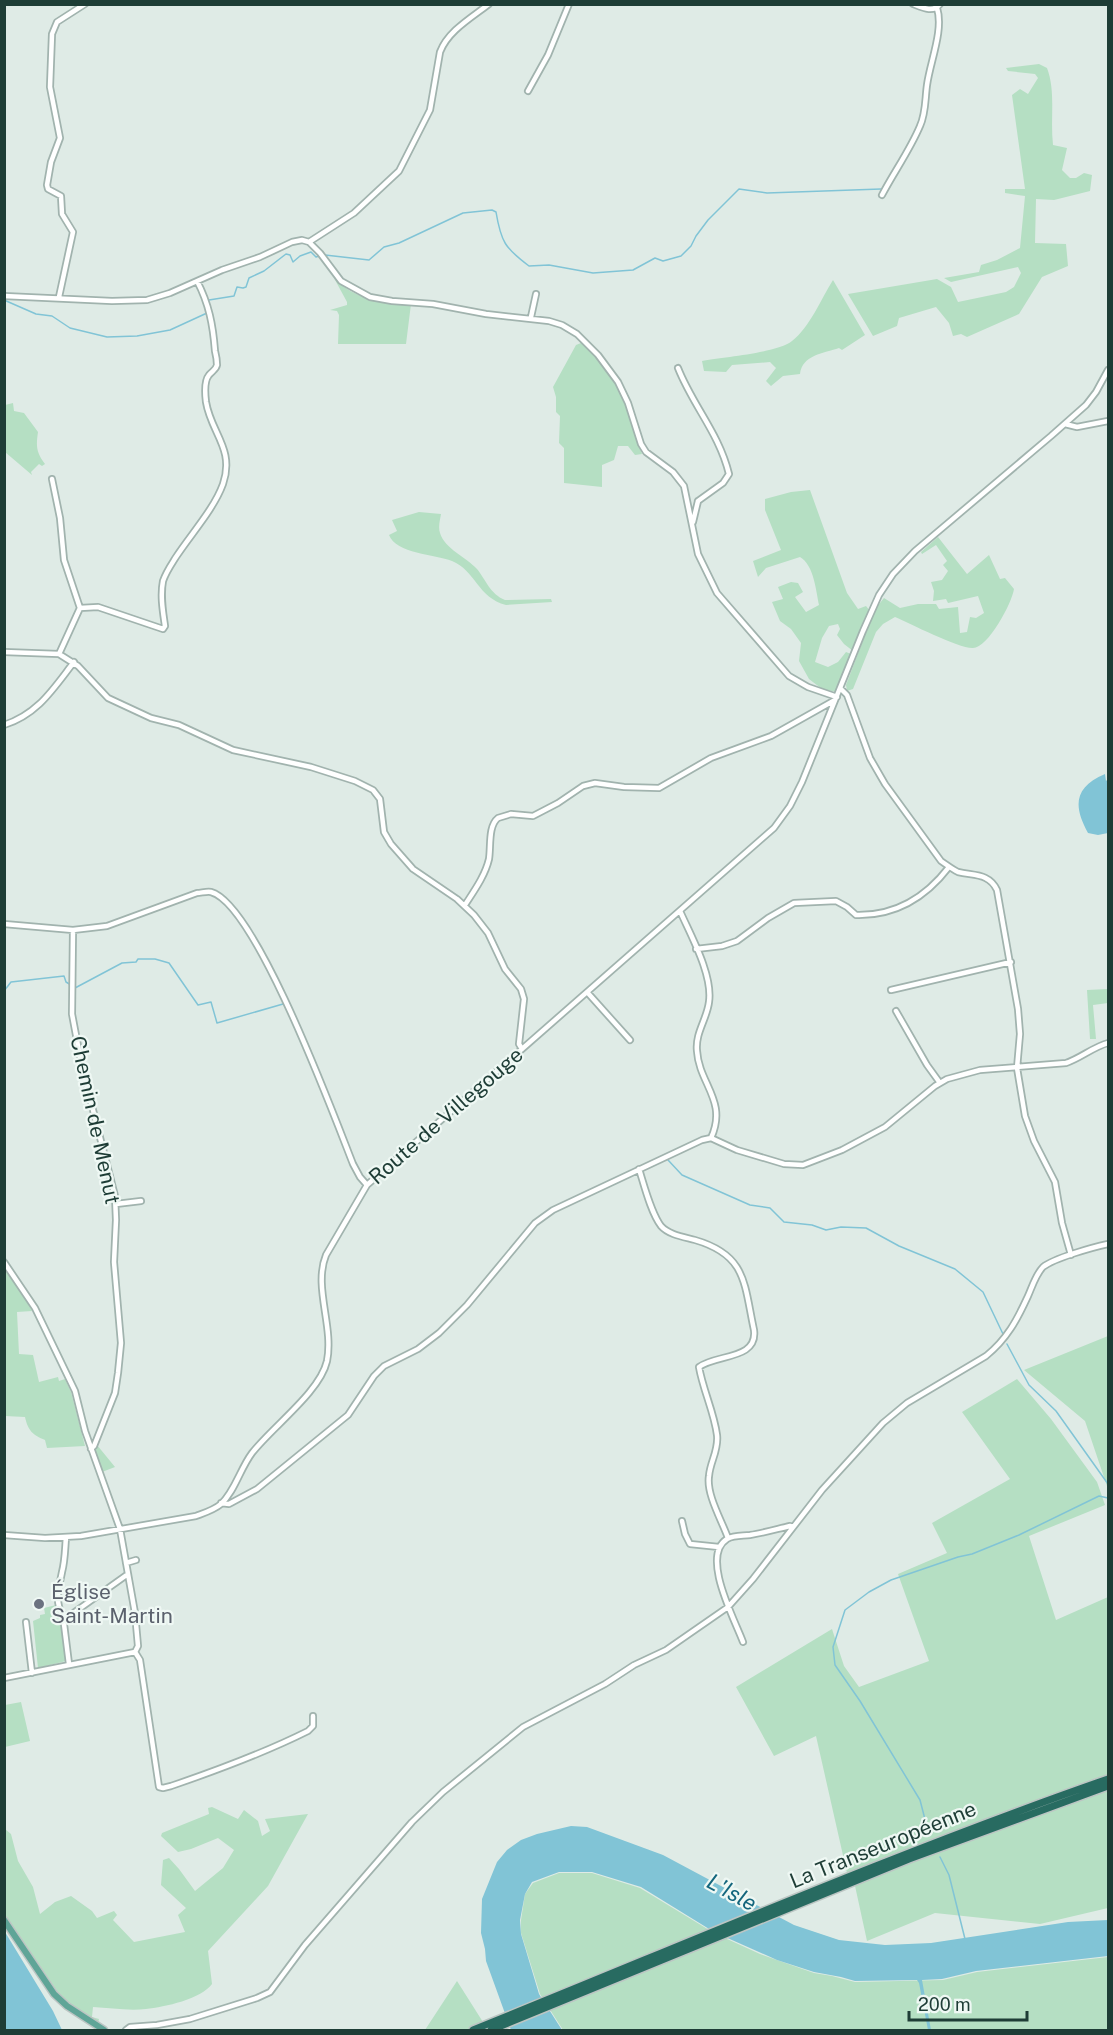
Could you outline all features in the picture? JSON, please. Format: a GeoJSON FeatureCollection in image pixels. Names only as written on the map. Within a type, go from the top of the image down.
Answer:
{"type":"FeatureCollection","features":[{"type":"Feature","properties":{"kind":"highway","name":"La Transeuropéenne"},"geometry":{"type":"LineString","coordinates":[[491,2031],[686,1942],[983,1823],[1108,1779]]}},
{"type":"Feature","properties":{"kind":"highway","name":"La Transeuropéenne"},"geometry":{"type":"LineString","coordinates":[[474,2030],[695,1947],[985,1830],[1108,1786]]}},
{"type":"Feature","properties":{"kind":"main road"},"geometry":{"type":"LineString","coordinates":[[4,1920],[54,1994],[67,2007],[102,2030]]}},
{"type":"Feature","properties":{"kind":"street"},"geometry":{"type":"LineString","coordinates":[[59,297],[73,232],[62,214],[61,196],[48,189],[47,185],[51,162],[60,138],[50,87],[50,43],[53,28],[57,22],[85,4]]}},
{"type":"Feature","properties":{"kind":"street"},"geometry":{"type":"LineString","coordinates":[[309,242],[354,213],[399,171],[430,110],[443,45],[454,32],[489,4]]}},
{"type":"Feature","properties":{"kind":"street"},"geometry":{"type":"LineString","coordinates":[[528,91],[548,56],[569,4]]}},
{"type":"Feature","properties":{"kind":"street"},"geometry":{"type":"LineString","coordinates":[[882,195],[915,137],[925,113],[927,83],[934,53],[939,6],[929,9],[914,4]]}},
{"type":"Feature","properties":{"kind":"street"},"geometry":{"type":"LineString","coordinates":[[4,296],[132,302],[158,297],[292,242],[302,240],[309,242],[320,253],[341,281],[370,297],[433,304],[486,314],[531,317],[569,328],[598,355],[623,392],[646,452],[680,479],[684,486],[698,554],[717,593],[789,676],[807,687],[836,698]]}},
{"type":"Feature","properties":{"kind":"street"},"geometry":{"type":"LineString","coordinates":[[80,608],[98,607],[163,629],[165,626],[162,598],[164,580],[222,485],[227,460],[205,395],[206,381],[217,364],[214,328],[209,306],[197,281]]}},
{"type":"Feature","properties":{"kind":"street"},"geometry":{"type":"LineString","coordinates":[[531,317],[536,294]]}},
{"type":"Feature","properties":{"kind":"street"},"geometry":{"type":"LineString","coordinates":[[678,368],[689,394],[714,434],[729,474],[723,483],[698,501],[689,502]]}},
{"type":"Feature","properties":{"kind":"street","name":"Route de Villegouge"},"geometry":{"type":"LineString","coordinates":[[222,1503],[253,1452],[316,1384],[324,1370],[329,1345],[322,1275],[323,1262],[367,1185],[762,840],[785,815],[802,782],[879,595],[893,574],[915,551],[1086,405],[1108,370]]}},
{"type":"Feature","properties":{"kind":"street"},"geometry":{"type":"LineString","coordinates":[[1065,424],[1077,427],[1108,421]]}},
{"type":"Feature","properties":{"kind":"street"},"geometry":{"type":"LineString","coordinates":[[52,479],[60,518],[64,560],[80,608],[59,654]]}},
{"type":"Feature","properties":{"kind":"street"},"geometry":{"type":"LineString","coordinates":[[692,527],[698,501]]}},
{"type":"Feature","properties":{"kind":"street"},"geometry":{"type":"LineString","coordinates":[[4,652],[59,654],[74,662],[108,698],[151,718],[179,724],[233,750],[301,765],[356,782],[373,790],[380,799],[384,832],[391,844],[413,869],[465,905],[488,933],[505,969],[521,989],[524,999],[519,1044],[522,1049]]}},
{"type":"Feature","properties":{"kind":"street"},"geometry":{"type":"LineString","coordinates":[[4,725],[23,718],[39,706],[74,662]]}},
{"type":"Feature","properties":{"kind":"street"},"geometry":{"type":"LineString","coordinates":[[840,688],[847,695],[870,758],[885,784],[941,861],[960,872],[986,877],[994,884],[999,897],[1020,1022],[1017,1068],[1030,1129],[1055,1182],[1062,1223],[1071,1255]]}},
{"type":"Feature","properties":{"kind":"street"},"geometry":{"type":"LineString","coordinates":[[465,905],[488,864],[492,826],[495,819],[511,814],[532,816],[558,803],[583,786],[595,783],[659,788],[722,754],[771,736],[836,698]]}},
{"type":"Feature","properties":{"kind":"street"},"geometry":{"type":"LineString","coordinates":[[696,949],[722,946],[737,941],[768,918],[794,903],[836,901],[856,915],[869,915],[904,905],[921,896],[949,867]]}},
{"type":"Feature","properties":{"kind":"street"},"geometry":{"type":"LineString","coordinates":[[4,924],[74,930],[107,926],[197,893],[211,892],[220,898],[246,927],[269,965],[353,1164],[360,1178],[367,1185]]}},
{"type":"Feature","properties":{"kind":"street"},"geometry":{"type":"LineString","coordinates":[[680,911],[704,970],[710,994],[696,1049],[716,1106],[717,1124],[711,1138]]}},
{"type":"Feature","properties":{"kind":"street","name":"Chemin de Menut"},"geometry":{"type":"LineString","coordinates":[[74,930],[72,1014],[82,1067],[109,1164],[116,1204],[114,1262],[121,1343],[112,1402],[91,1449]]}},
{"type":"Feature","properties":{"kind":"street"},"geometry":{"type":"LineString","coordinates":[[891,990],[1011,962]]}},
{"type":"Feature","properties":{"kind":"street"},"geometry":{"type":"LineString","coordinates":[[587,992],[630,1040]]}},
{"type":"Feature","properties":{"kind":"street"},"geometry":{"type":"LineString","coordinates":[[896,1011],[921,1056],[940,1083]]}},
{"type":"Feature","properties":{"kind":"street"},"geometry":{"type":"LineString","coordinates":[[4,1535],[66,1537],[196,1516],[222,1503],[229,1504],[257,1489],[348,1415],[374,1376],[384,1366],[418,1349],[439,1333],[467,1305],[535,1223],[553,1210],[702,1140],[711,1138],[784,1164],[803,1165],[842,1150],[885,1127],[940,1083],[980,1070],[1066,1063],[1095,1047],[1108,1043]]}},
{"type":"Feature","properties":{"kind":"street"},"geometry":{"type":"LineString","coordinates":[[639,1169],[662,1227],[669,1232],[699,1241],[726,1254],[742,1274],[755,1336],[752,1343],[742,1352],[705,1363],[699,1367],[718,1438],[708,1479],[709,1490],[728,1538]]}},
{"type":"Feature","properties":{"kind":"street"},"geometry":{"type":"LineString","coordinates":[[116,1204],[141,1201]]}},
{"type":"Feature","properties":{"kind":"street"},"geometry":{"type":"LineString","coordinates":[[130,2029],[183,2021],[270,1992],[305,1945],[412,1822],[459,1778],[523,1727],[605,1684],[634,1665],[674,1646],[728,1607],[753,1579],[822,1490],[883,1422],[907,1403],[998,1347],[1013,1326],[1043,1267],[1071,1255],[1108,1244]]}},
{"type":"Feature","properties":{"kind":"street"},"geometry":{"type":"LineString","coordinates":[[4,1262],[30,1300],[70,1379],[91,1449],[120,1529],[135,1613],[138,1646],[135,1652]]}},
{"type":"Feature","properties":{"kind":"street"},"geometry":{"type":"LineString","coordinates":[[682,1521],[690,1544],[719,1547]]}},
{"type":"Feature","properties":{"kind":"street"},"geometry":{"type":"LineString","coordinates":[[743,1642],[717,1573],[716,1561],[719,1547],[728,1538],[793,1527]]}},
{"type":"Feature","properties":{"kind":"street"},"geometry":{"type":"LineString","coordinates":[[66,1537],[62,1573],[57,1591],[63,1616],[69,1664]]}},
{"type":"Feature","properties":{"kind":"street"},"geometry":{"type":"LineString","coordinates":[[126,1563],[136,1560]]}},
{"type":"Feature","properties":{"kind":"street"},"geometry":{"type":"LineString","coordinates":[[63,1616],[83,1607],[128,1574]]}},
{"type":"Feature","properties":{"kind":"street"},"geometry":{"type":"LineString","coordinates":[[26,1622],[32,1673]]}},
{"type":"Feature","properties":{"kind":"street"},"geometry":{"type":"LineString","coordinates":[[4,1678],[135,1652]]}},
{"type":"Feature","properties":{"kind":"street"},"geometry":{"type":"LineString","coordinates":[[135,1652],[140,1660],[159,1787],[171,1786],[272,1749],[308,1731],[313,1726],[313,1716]]}},
{"type":"Feature","properties":{"kind":"green space"},"geometry":{"type":"Polygon","coordinates":[[[1039,64],[1047,68],[1050,77],[1053,145],[1067,148],[1062,170],[1070,178],[1076,178],[1084,173],[1092,175],[1090,191],[1054,200],[1036,199],[1035,243],[1066,244],[1068,266],[1042,277],[1019,314],[967,337],[961,334],[953,336],[949,323],[936,307],[899,318],[897,326],[873,336],[848,294],[937,279],[951,287],[958,302],[1006,292],[1014,287],[1021,273],[1018,267],[951,282],[944,278],[979,272],[981,265],[997,260],[1020,248],[1025,196],[1005,193],[1005,189],[1025,189],[1012,95],[1020,89],[1028,94],[1038,78],[1035,74],[1008,71],[1006,68],[1039,64]]]}},
{"type":"Feature","properties":{"kind":"green space"},"geometry":{"type":"Polygon","coordinates":[[[334,278],[360,296],[390,303],[411,304],[406,344],[338,344],[339,315],[337,311],[330,310],[347,305],[347,302],[334,278]]]}},
{"type":"Feature","properties":{"kind":"green space"},"geometry":{"type":"Polygon","coordinates":[[[833,280],[865,335],[842,350],[839,348],[809,359],[800,374],[783,376],[771,386],[766,381],[776,368],[770,362],[732,365],[726,372],[704,371],[702,361],[762,352],[792,341],[810,321],[833,280]]]}},
{"type":"Feature","properties":{"kind":"green space"},"geometry":{"type":"Polygon","coordinates":[[[581,343],[594,355],[613,380],[626,407],[642,454],[635,455],[628,446],[618,446],[614,460],[602,465],[602,487],[564,483],[564,448],[559,443],[560,416],[556,412],[553,387],[576,345],[581,343]]]}},
{"type":"Feature","properties":{"kind":"green space"},"geometry":{"type":"Polygon","coordinates":[[[13,403],[14,411],[24,413],[38,432],[37,449],[45,464],[42,466],[39,464],[31,472],[32,475],[5,452],[5,405],[13,403]]]}},
{"type":"Feature","properties":{"kind":"green space"},"geometry":{"type":"Polygon","coordinates":[[[810,490],[847,593],[858,609],[866,606],[870,611],[865,618],[853,651],[837,635],[840,629],[838,624],[829,626],[822,638],[815,662],[828,667],[838,662],[846,652],[851,654],[837,692],[822,689],[809,679],[799,661],[801,643],[791,629],[780,621],[772,602],[783,599],[778,587],[791,582],[798,583],[803,592],[795,597],[806,612],[819,605],[814,579],[805,561],[800,557],[766,568],[758,577],[753,561],[781,550],[765,510],[765,499],[810,490]]]}},
{"type":"Feature","properties":{"kind":"green space"},"geometry":{"type":"Polygon","coordinates":[[[419,512],[441,514],[439,528],[446,544],[477,569],[500,597],[505,600],[551,599],[552,602],[506,605],[489,596],[460,565],[399,546],[389,535],[397,531],[392,520],[419,512]]]}},
{"type":"Feature","properties":{"kind":"green space"},"geometry":{"type":"Polygon","coordinates":[[[938,537],[967,574],[989,555],[1000,579],[1005,578],[1014,589],[998,624],[985,641],[973,648],[946,640],[895,617],[883,624],[876,632],[853,689],[847,691],[846,685],[875,609],[884,598],[900,608],[918,604],[936,604],[939,609],[958,607],[960,633],[967,632],[970,617],[976,618],[984,613],[978,596],[948,603],[946,599],[933,601],[934,591],[931,582],[942,580],[948,571],[943,565],[947,561],[936,545],[922,554],[921,552],[938,537]]]}},
{"type":"Feature","properties":{"kind":"green space"},"geometry":{"type":"Polygon","coordinates":[[[1108,989],[1108,1003],[1093,1005],[1096,1039],[1090,1039],[1087,990],[1108,989]]]}},
{"type":"Feature","properties":{"kind":"green space"},"geometry":{"type":"Polygon","coordinates":[[[4,1269],[24,1295],[32,1311],[17,1312],[19,1354],[33,1355],[39,1382],[58,1377],[59,1381],[65,1379],[71,1392],[85,1446],[47,1448],[45,1440],[29,1429],[25,1417],[5,1416],[4,1269]]]}},
{"type":"Feature","properties":{"kind":"green space"},"geometry":{"type":"Polygon","coordinates":[[[1108,1336],[1108,1489],[1085,1421],[1024,1370],[1108,1336]]]}},
{"type":"Feature","properties":{"kind":"green space"},"geometry":{"type":"Polygon","coordinates":[[[1017,1379],[1051,1419],[1097,1482],[1105,1505],[1029,1536],[1056,1620],[1108,1597],[1108,1908],[1040,1924],[935,1913],[867,1941],[852,1872],[847,1873],[816,1736],[774,1756],[736,1687],[832,1629],[844,1666],[859,1687],[929,1661],[898,1574],[947,1553],[932,1523],[1010,1479],[962,1412],[1017,1379]]]}},
{"type":"Feature","properties":{"kind":"green space"},"geometry":{"type":"Polygon","coordinates":[[[97,1445],[115,1467],[102,1472],[94,1452],[97,1445]]]}},
{"type":"Feature","properties":{"kind":"green space"},"geometry":{"type":"Polygon","coordinates":[[[56,1605],[60,1617],[66,1661],[38,1668],[33,1621],[45,1614],[44,1608],[56,1605]]]}},
{"type":"Feature","properties":{"kind":"green space"},"geometry":{"type":"Polygon","coordinates":[[[21,1702],[30,1741],[5,1747],[5,1705],[21,1702]]]}},
{"type":"Feature","properties":{"kind":"green space"},"geometry":{"type":"Polygon","coordinates":[[[212,1807],[238,1819],[244,1810],[258,1821],[262,1836],[270,1831],[265,1819],[308,1814],[268,1886],[208,1951],[212,1984],[207,1989],[191,1998],[154,2008],[133,2010],[93,2007],[92,2017],[99,2019],[98,2023],[64,2001],[5,1915],[4,1825],[11,1834],[18,1861],[33,1887],[40,1914],[55,1902],[71,1896],[92,1911],[97,1918],[114,1911],[117,1915],[113,1920],[134,1942],[185,1932],[178,1915],[186,1908],[161,1885],[163,1860],[169,1858],[195,1891],[223,1868],[234,1850],[218,1838],[178,1852],[161,1836],[162,1833],[209,1814],[208,1808],[212,1807]]]}},
{"type":"Feature","properties":{"kind":"green space"},"geometry":{"type":"Polygon","coordinates":[[[559,1873],[592,1873],[640,1888],[714,1933],[760,1954],[814,1973],[855,1982],[943,1980],[977,1972],[1108,1957],[1108,2030],[563,2030],[540,1994],[521,1933],[525,1894],[533,1883],[559,1873]]]}},
{"type":"Feature","properties":{"kind":"green space"},"geometry":{"type":"Polygon","coordinates":[[[457,1981],[488,2030],[425,2030],[457,1981]]]}},
{"type":"Feature","properties":{"kind":"water"},"geometry":{"type":"Polygon","coordinates":[[[1105,774],[1106,781],[1108,779],[1108,833],[1098,835],[1088,833],[1080,814],[1079,798],[1087,785],[1105,774]]]}},
{"type":"Feature","properties":{"kind":"water","name":"L'Isle"},"geometry":{"type":"Polygon","coordinates":[[[571,1826],[587,1827],[663,1855],[794,1925],[839,1940],[885,1945],[931,1943],[1068,1922],[1108,1920],[1108,1956],[976,1971],[942,1979],[922,1980],[931,2030],[928,2030],[917,1980],[855,1981],[814,1972],[777,1960],[714,1932],[641,1887],[592,1872],[559,1872],[532,1882],[525,1894],[520,1920],[521,1934],[539,1994],[562,2030],[511,2030],[486,1961],[481,1933],[482,1899],[497,1862],[507,1850],[521,1840],[537,1834],[571,1826]]]}},
{"type":"Feature","properties":{"kind":"water"},"geometry":{"type":"Polygon","coordinates":[[[5,1932],[53,2011],[62,2030],[5,2030],[5,1932]]]}},
{"type":"Feature","properties":{"kind":"waterway"},"geometry":{"type":"LineString","coordinates":[[325,255],[369,260],[384,247],[399,243],[463,213],[492,210],[496,212],[505,244],[529,266],[549,265],[593,273],[633,270],[655,258],[663,261],[681,256],[691,246],[708,220],[739,189],[767,193],[881,189]]}},
{"type":"Feature","properties":{"kind":"waterway"},"geometry":{"type":"LineString","coordinates":[[209,300],[234,296],[237,287],[246,287],[249,278],[264,271],[286,254],[290,255],[293,262],[300,256],[311,252],[316,257],[319,256]]}},
{"type":"Feature","properties":{"kind":"waterway"},"geometry":{"type":"LineString","coordinates":[[4,300],[36,314],[52,316],[70,328],[107,337],[137,336],[170,330],[207,313]]}},
{"type":"Feature","properties":{"kind":"waterway"},"geometry":{"type":"LineString","coordinates":[[75,988],[122,963],[136,962],[138,959],[155,959],[169,963],[198,1005],[211,1002],[217,1023],[283,1004]]}},
{"type":"Feature","properties":{"kind":"waterway"},"geometry":{"type":"LineString","coordinates":[[4,991],[11,982],[64,976],[66,982],[71,985]]}},
{"type":"Feature","properties":{"kind":"waterway"},"geometry":{"type":"LineString","coordinates":[[668,1160],[682,1175],[750,1205],[770,1208],[784,1222],[812,1225],[826,1230],[841,1227],[866,1228],[899,1246],[955,1269],[983,1292],[1003,1334]]}},
{"type":"Feature","properties":{"kind":"waterway"},"geometry":{"type":"LineString","coordinates":[[1007,1344],[1029,1385],[1056,1411],[1108,1484]]}},
{"type":"Feature","properties":{"kind":"waterway"},"geometry":{"type":"LineString","coordinates":[[928,1831],[920,1800],[860,1701],[835,1665],[833,1647],[845,1610],[869,1592],[891,1580],[972,1554],[1019,1535],[1099,1496],[1108,1498]]}},
{"type":"Feature","properties":{"kind":"waterway"},"geometry":{"type":"LineString","coordinates":[[940,1857],[949,1875],[965,1939]]}},
{"type":"Feature","properties":{"kind":"place","name":"Église Saint-Martin"},"geometry":{"type":"Point","coordinates":[39,1604]}}]}
